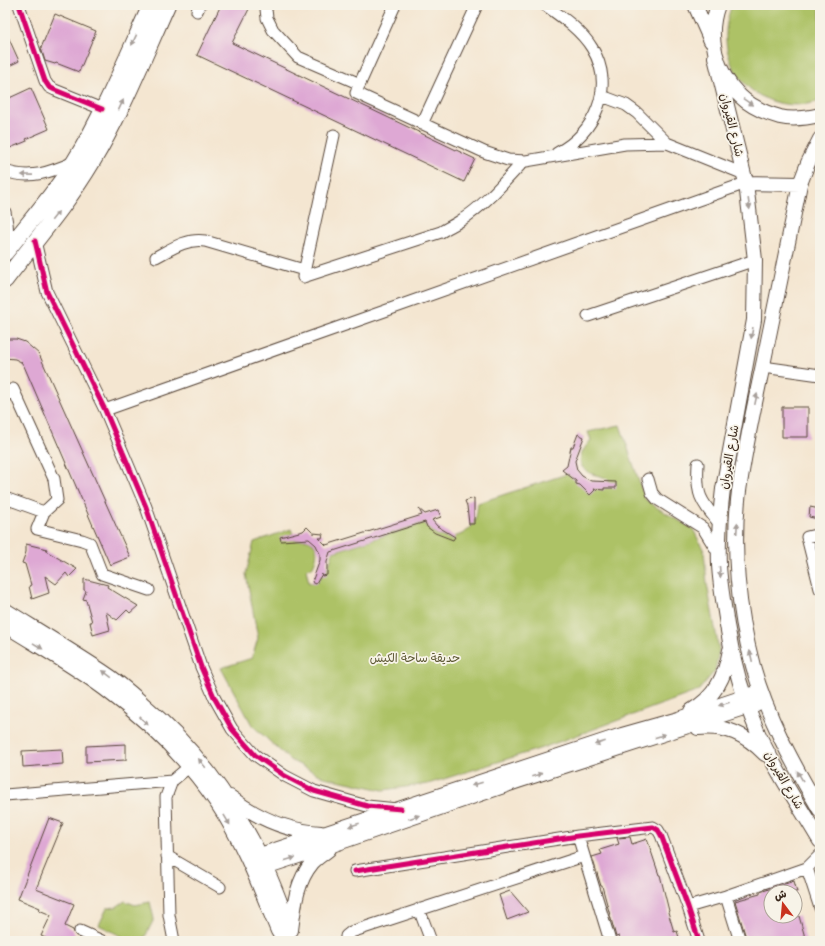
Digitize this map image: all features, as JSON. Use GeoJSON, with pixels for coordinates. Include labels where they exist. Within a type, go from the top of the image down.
{"type":"FeatureCollection","features":[{"type":"Feature","properties":{"kind":"highway"},"geometry":{"type":"LineString","coordinates":[[6,252],[75,162],[102,109],[151,5]]}},
{"type":"Feature","properties":{"kind":"highway"},"geometry":{"type":"LineString","coordinates":[[5,280],[74,191],[93,161],[110,128],[167,5]]}},
{"type":"Feature","properties":{"kind":"main road"},"geometry":{"type":"LineString","coordinates":[[695,5],[727,80],[740,96],[759,110],[782,117],[805,118],[820,115]]}},
{"type":"Feature","properties":{"kind":"main road"},"geometry":{"type":"LineString","coordinates":[[714,52],[712,31],[718,5]]}},
{"type":"Feature","properties":{"kind":"main road","name":"شارع القيروان"},"geometry":{"type":"LineString","coordinates":[[714,52],[745,178],[755,260],[754,320],[723,489],[719,554],[721,587],[730,644],[746,702],[772,761],[820,841]]}},
{"type":"Feature","properties":{"kind":"main road","name":"شارع القيروان"},"geometry":{"type":"LineString","coordinates":[[820,139],[808,163],[800,184],[747,442],[739,492],[737,536],[737,565],[740,594],[747,640],[753,666],[763,697],[788,755],[820,810]]}},
{"type":"Feature","properties":{"kind":"main road"},"geometry":{"type":"LineString","coordinates":[[745,178],[800,184]]}},
{"type":"Feature","properties":{"kind":"main road"},"geometry":{"type":"LineString","coordinates":[[5,610],[102,670],[132,693],[175,732],[192,751],[225,794],[257,863],[278,931],[289,937],[297,892],[303,877],[312,863],[332,839],[401,809],[622,735],[678,725],[725,729],[742,735],[756,744],[772,761]]}},
{"type":"Feature","properties":{"kind":"main road"},"geometry":{"type":"LineString","coordinates":[[5,625],[87,676],[140,717],[190,766],[257,863]]}},
{"type":"Feature","properties":{"kind":"main road"},"geometry":{"type":"LineString","coordinates":[[678,725],[711,696],[720,682],[727,666],[730,644]]}},
{"type":"Feature","properties":{"kind":"main road"},"geometry":{"type":"LineString","coordinates":[[257,863],[518,781],[763,697]]}},
{"type":"Feature","properties":{"kind":"main road"},"geometry":{"type":"LineString","coordinates":[[225,794],[240,805],[272,822],[294,830],[332,839]]}},
{"type":"Feature","properties":{"kind":"street"},"geometry":{"type":"LineString","coordinates":[[19,5],[45,81],[49,87],[102,109]]}},
{"type":"Feature","properties":{"kind":"street"},"geometry":{"type":"LineString","coordinates":[[268,5],[266,9],[267,18],[273,30],[298,56],[357,92],[484,152],[508,160],[524,161],[625,144],[667,143]]}},
{"type":"Feature","properties":{"kind":"street"},"geometry":{"type":"LineString","coordinates":[[357,92],[395,5]]}},
{"type":"Feature","properties":{"kind":"street"},"geometry":{"type":"LineString","coordinates":[[422,124],[477,5]]}},
{"type":"Feature","properties":{"kind":"street"},"geometry":{"type":"LineString","coordinates":[[545,5],[565,19],[585,38],[593,48],[603,77],[602,96],[598,110],[587,128],[568,148],[551,157]]}},
{"type":"Feature","properties":{"kind":"street"},"geometry":{"type":"LineString","coordinates":[[602,96],[626,105],[638,114],[667,143],[745,178]]}},
{"type":"Feature","properties":{"kind":"street"},"geometry":{"type":"LineString","coordinates":[[334,135],[303,277],[441,232],[460,222],[479,207],[524,161]]}},
{"type":"Feature","properties":{"kind":"street"},"geometry":{"type":"LineString","coordinates":[[5,171],[28,176],[42,174],[75,162]]}},
{"type":"Feature","properties":{"kind":"street"},"geometry":{"type":"LineString","coordinates":[[105,410],[745,178]]}},
{"type":"Feature","properties":{"kind":"street"},"geometry":{"type":"LineString","coordinates":[[5,212],[9,236],[6,252]]}},
{"type":"Feature","properties":{"kind":"street"},"geometry":{"type":"LineString","coordinates":[[156,257],[196,239],[205,240],[304,270]]}},
{"type":"Feature","properties":{"kind":"street"},"geometry":{"type":"LineString","coordinates":[[35,241],[47,292],[105,410],[146,507],[201,667],[215,699],[232,729],[255,755],[285,776],[314,790],[367,806],[401,809]]}},
{"type":"Feature","properties":{"kind":"street"},"geometry":{"type":"LineString","coordinates":[[588,316],[755,260]]}},
{"type":"Feature","properties":{"kind":"street"},"geometry":{"type":"LineString","coordinates":[[762,367],[820,374]]}},
{"type":"Feature","properties":{"kind":"street"},"geometry":{"type":"LineString","coordinates":[[5,396],[13,389],[54,479],[57,500],[44,512],[37,529],[90,543],[102,574],[149,590]]}},
{"type":"Feature","properties":{"kind":"street"},"geometry":{"type":"LineString","coordinates":[[698,464],[697,477],[700,496],[703,504],[720,524]]}},
{"type":"Feature","properties":{"kind":"street"},"geometry":{"type":"LineString","coordinates":[[648,480],[652,493],[657,499],[703,528],[719,554]]}},
{"type":"Feature","properties":{"kind":"street"},"geometry":{"type":"LineString","coordinates":[[5,498],[44,512]]}},
{"type":"Feature","properties":{"kind":"street"},"geometry":{"type":"LineString","coordinates":[[820,534],[808,537],[820,589]]}},
{"type":"Feature","properties":{"kind":"street"},"geometry":{"type":"LineString","coordinates":[[174,941],[169,915],[166,797],[172,781],[190,766]]}},
{"type":"Feature","properties":{"kind":"street"},"geometry":{"type":"LineString","coordinates":[[5,795],[172,781]]}},
{"type":"Feature","properties":{"kind":"street"},"geometry":{"type":"LineString","coordinates":[[355,872],[578,836],[654,827],[661,835],[699,941]]}},
{"type":"Feature","properties":{"kind":"street"},"geometry":{"type":"LineString","coordinates":[[578,836],[607,940]]}},
{"type":"Feature","properties":{"kind":"street"},"geometry":{"type":"LineString","coordinates":[[688,907],[726,896],[806,868],[820,855]]}},
{"type":"Feature","properties":{"kind":"street"},"geometry":{"type":"LineString","coordinates":[[167,856],[220,887]]}},
{"type":"Feature","properties":{"kind":"street"},"geometry":{"type":"LineString","coordinates":[[346,941],[346,936],[351,932],[584,856]]}},
{"type":"Feature","properties":{"kind":"street"},"geometry":{"type":"LineString","coordinates":[[806,868],[820,908]]}},
{"type":"Feature","properties":{"kind":"street"},"geometry":{"type":"LineString","coordinates":[[726,896],[740,941]]}},
{"type":"Feature","properties":{"kind":"street"},"geometry":{"type":"LineString","coordinates":[[419,909],[431,941]]}},
{"type":"Feature","properties":{"kind":"street"},"geometry":{"type":"LineString","coordinates":[[80,931],[102,941]]}},
{"type":"Feature","properties":{"kind":"green space"},"geometry":{"type":"Polygon","coordinates":[[[732,5],[820,5],[820,101],[797,105],[777,102],[759,95],[744,83],[733,67],[727,48],[726,27],[732,5]]]}},
{"type":"Feature","properties":{"kind":"green space","name":"حديقة ساحة الكيش"},"geometry":{"type":"Polygon","coordinates":[[[620,425],[645,499],[693,529],[704,551],[707,584],[719,650],[715,671],[698,691],[542,748],[428,784],[383,790],[324,777],[290,760],[252,725],[221,668],[252,658],[258,638],[246,574],[254,542],[291,529],[295,540],[308,540],[312,542],[315,545],[317,552],[316,557],[312,568],[306,569],[309,583],[314,583],[321,577],[326,569],[333,552],[424,523],[435,534],[442,537],[452,537],[462,534],[470,528],[474,522],[478,503],[570,473],[581,483],[608,484],[609,480],[590,473],[583,468],[580,460],[585,448],[591,440],[588,432],[620,425]]]}},
{"type":"Feature","properties":{"kind":"green space"},"geometry":{"type":"Polygon","coordinates":[[[125,901],[135,905],[150,902],[154,919],[143,941],[131,941],[99,925],[107,908],[116,907],[125,901]]]}},
{"type":"Feature","properties":{"kind":"building"},"geometry":{"type":"Polygon","coordinates":[[[221,5],[251,5],[232,43],[475,159],[464,182],[197,55],[221,5]]]}},
{"type":"Feature","properties":{"kind":"building"},"geometry":{"type":"Polygon","coordinates":[[[55,14],[96,31],[79,72],[56,63],[45,61],[41,48],[55,14]]]}},
{"type":"Feature","properties":{"kind":"building"},"geometry":{"type":"Polygon","coordinates":[[[5,30],[19,61],[5,68],[5,30]]]}},
{"type":"Feature","properties":{"kind":"building"},"geometry":{"type":"Polygon","coordinates":[[[31,88],[49,129],[10,148],[5,138],[5,100],[31,88]]]}},
{"type":"Feature","properties":{"kind":"building"},"geometry":{"type":"Polygon","coordinates":[[[5,339],[16,339],[25,342],[39,354],[130,557],[110,565],[24,366],[21,362],[15,359],[5,358],[5,339]]]}},
{"type":"Feature","properties":{"kind":"building"},"geometry":{"type":"Polygon","coordinates":[[[782,407],[808,407],[808,437],[782,437],[782,407]]]}},
{"type":"Feature","properties":{"kind":"building"},"geometry":{"type":"Polygon","coordinates":[[[578,434],[584,437],[575,461],[577,470],[582,476],[591,481],[616,482],[616,488],[604,488],[604,490],[594,489],[595,490],[590,495],[562,470],[567,466],[571,447],[573,447],[578,434]]]}},
{"type":"Feature","properties":{"kind":"building"},"geometry":{"type":"Polygon","coordinates":[[[474,498],[474,524],[469,524],[465,501],[474,498]]]}},
{"type":"Feature","properties":{"kind":"building"},"geometry":{"type":"Polygon","coordinates":[[[810,507],[820,509],[818,519],[809,517],[810,507]]]}},
{"type":"Feature","properties":{"kind":"building"},"geometry":{"type":"Polygon","coordinates":[[[419,509],[425,514],[438,510],[441,517],[432,520],[437,526],[455,537],[453,540],[435,533],[427,527],[425,522],[330,552],[327,562],[327,575],[322,576],[322,574],[316,584],[312,582],[320,560],[320,554],[316,545],[309,539],[281,541],[280,537],[303,531],[307,527],[313,533],[323,534],[322,538],[319,538],[326,545],[422,515],[419,509]]]}},
{"type":"Feature","properties":{"kind":"building"},"geometry":{"type":"Polygon","coordinates":[[[26,544],[47,549],[46,551],[77,569],[69,577],[66,573],[56,584],[45,576],[49,593],[32,599],[29,586],[31,585],[25,564],[22,563],[26,552],[26,544]]]}},
{"type":"Feature","properties":{"kind":"building"},"geometry":{"type":"Polygon","coordinates":[[[84,579],[108,585],[107,587],[138,606],[130,613],[127,610],[117,620],[106,612],[110,630],[93,635],[90,622],[92,622],[86,600],[83,599],[86,591],[84,590],[84,579]]]}},
{"type":"Feature","properties":{"kind":"building"},"geometry":{"type":"Polygon","coordinates":[[[126,744],[126,760],[86,762],[86,746],[126,744]]]}},
{"type":"Feature","properties":{"kind":"building"},"geometry":{"type":"Polygon","coordinates":[[[62,749],[63,764],[23,767],[22,751],[62,749]]]}},
{"type":"Feature","properties":{"kind":"building"},"geometry":{"type":"Polygon","coordinates":[[[49,818],[63,823],[36,889],[74,904],[65,926],[73,930],[75,935],[85,941],[52,941],[41,936],[51,915],[39,910],[40,908],[18,899],[49,818]]]}},
{"type":"Feature","properties":{"kind":"building"},"geometry":{"type":"Polygon","coordinates":[[[630,837],[632,844],[647,839],[660,875],[674,932],[677,931],[680,941],[620,941],[619,936],[616,937],[602,886],[592,857],[602,854],[600,850],[619,844],[617,838],[630,837]]]}},
{"type":"Feature","properties":{"kind":"building"},"geometry":{"type":"Polygon","coordinates":[[[794,881],[795,884],[785,884],[794,881]]]}},
{"type":"Feature","properties":{"kind":"building"},"geometry":{"type":"Polygon","coordinates":[[[510,891],[528,912],[507,920],[499,895],[510,891]]]}},
{"type":"Feature","properties":{"kind":"building"},"geometry":{"type":"Polygon","coordinates":[[[763,891],[763,924],[801,924],[806,941],[747,941],[735,901],[760,894],[760,892],[763,891]]]}},
{"type":"Feature","properties":{"kind":"cycle path"},"geometry":{"type":"LineString","coordinates":[[19,5],[45,81],[49,87],[102,109]]}},
{"type":"Feature","properties":{"kind":"cycle path"},"geometry":{"type":"LineString","coordinates":[[35,241],[47,292],[105,410],[146,507],[201,667],[215,699],[232,729],[255,755],[285,776],[314,791],[367,806],[401,809]]}},
{"type":"Feature","properties":{"kind":"cycle path"},"geometry":{"type":"LineString","coordinates":[[355,871],[578,836],[653,827],[658,830],[661,835],[699,941]]}}]}
